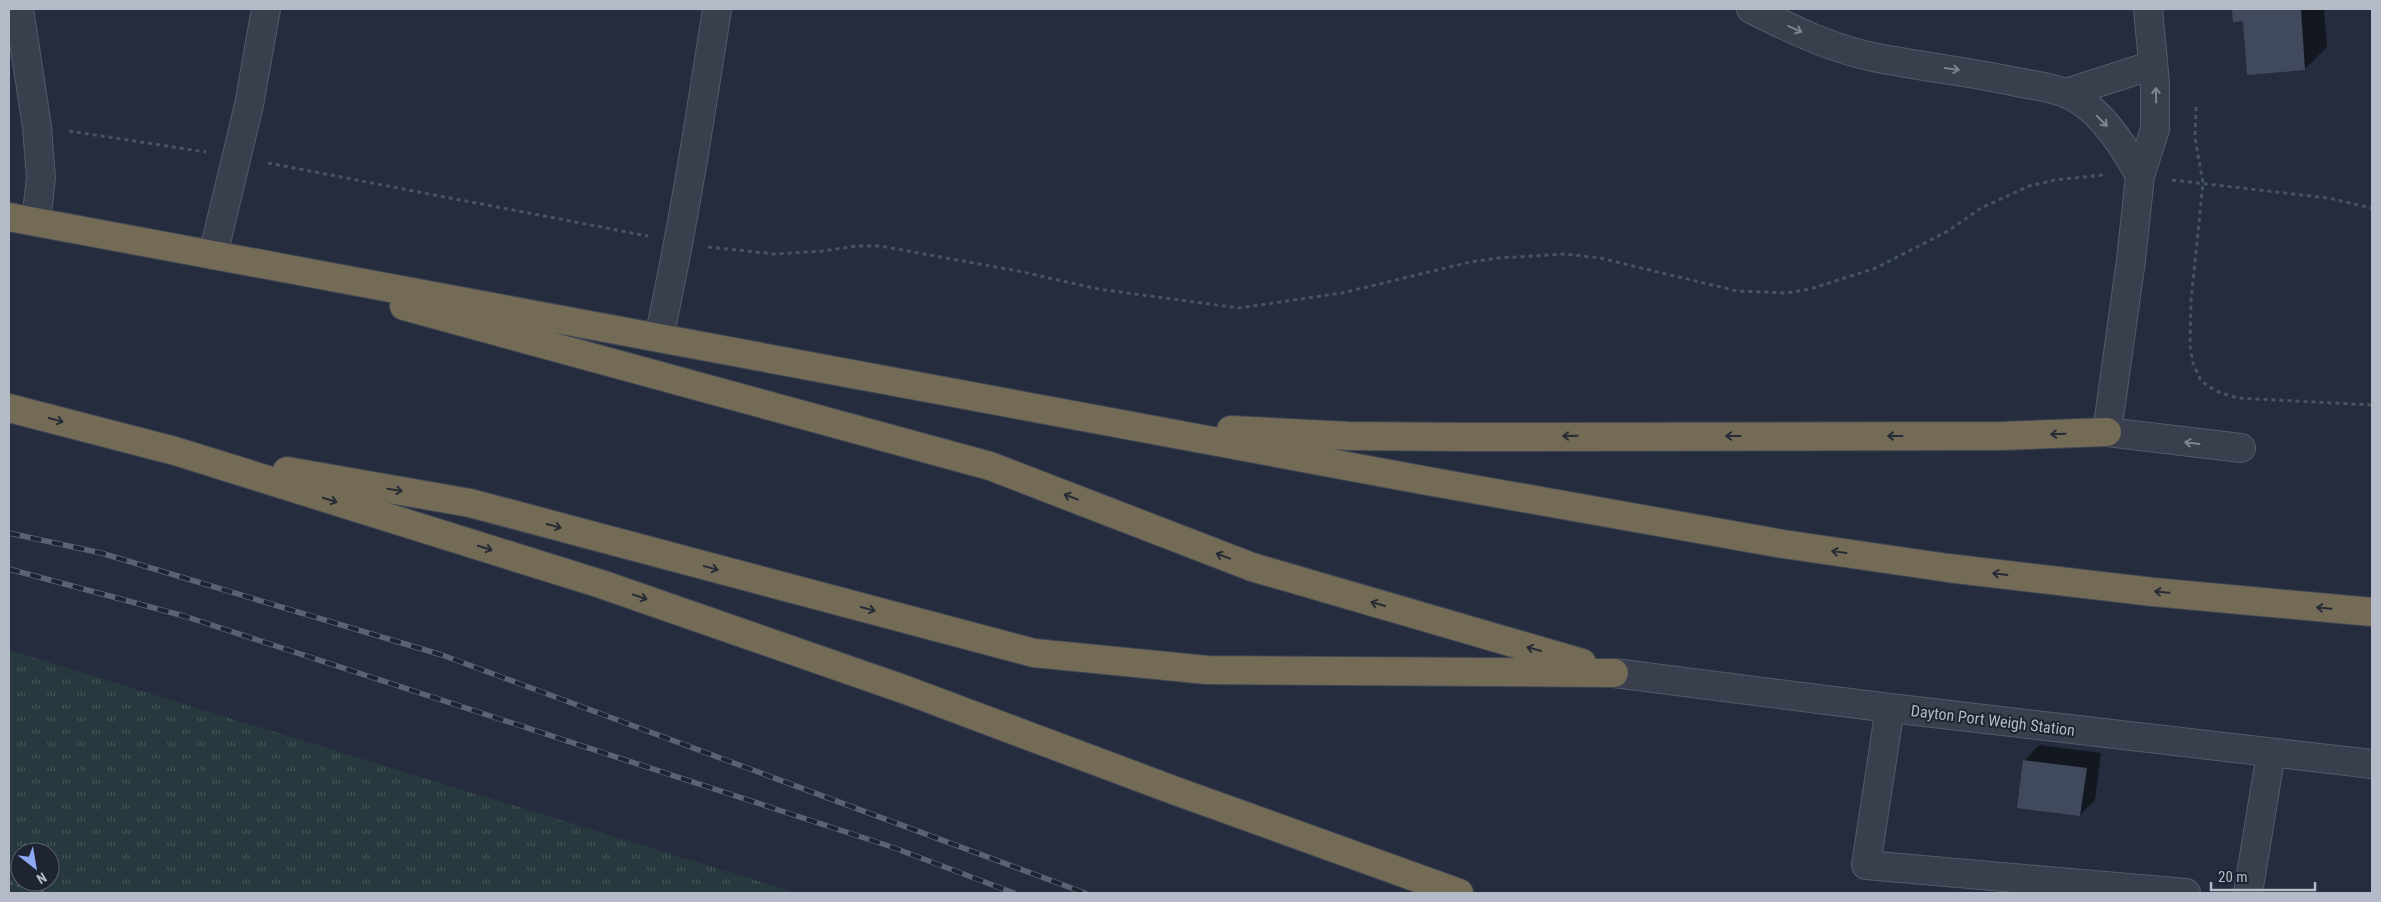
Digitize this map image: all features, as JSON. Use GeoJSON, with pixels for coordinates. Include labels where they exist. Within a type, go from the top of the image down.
{"type":"FeatureCollection","features":[{"type":"Feature","properties":{"kind":"highway"},"geometry":{"type":"LineString","coordinates":[[9,217],[1479,491],[1783,544],[1948,568],[2153,592],[2372,612]]}},
{"type":"Feature","properties":{"kind":"highway"},"geometry":{"type":"LineString","coordinates":[[213,254],[990,466],[1252,567],[1614,673]]}},
{"type":"Feature","properties":{"kind":"highway"},"geometry":{"type":"LineString","coordinates":[[9,408],[175,451],[601,584],[906,690],[1173,790],[1459,893]]}},
{"type":"Feature","properties":{"kind":"highway"},"geometry":{"type":"LineString","coordinates":[[1124,424],[1348,436],[1466,438],[2001,436],[2107,432]]}},
{"type":"Feature","properties":{"kind":"highway"},"geometry":{"type":"LineString","coordinates":[[175,451],[470,503],[1034,653],[1206,670],[1614,673]]}},
{"type":"Feature","properties":{"kind":"lane"},"geometry":{"type":"LineString","coordinates":[[19,9],[37,127],[41,178],[36,221]]}},
{"type":"Feature","properties":{"kind":"lane"},"geometry":{"type":"LineString","coordinates":[[213,254],[237,158],[266,9]]}},
{"type":"Feature","properties":{"kind":"lane"},"geometry":{"type":"LineString","coordinates":[[659,337],[680,242],[716,9]]}},
{"type":"Feature","properties":{"kind":"lane"},"geometry":{"type":"LineString","coordinates":[[1751,9],[1819,40],[1877,58],[1965,71],[2066,93],[2088,108],[2106,125],[2125,148],[2140,176]]}},
{"type":"Feature","properties":{"kind":"lane"},"geometry":{"type":"LineString","coordinates":[[2148,9],[2154,65],[2155,129],[2140,176],[2131,260],[2107,432],[2241,448]]}},
{"type":"Feature","properties":{"kind":"lane"},"geometry":{"type":"LineString","coordinates":[[2066,93],[2154,65]]}},
{"type":"Feature","properties":{"kind":"lane","name":"Dayton Port Weigh Station"},"geometry":{"type":"LineString","coordinates":[[1614,673],[1890,708],[2372,764]]}},
{"type":"Feature","properties":{"kind":"lane"},"geometry":{"type":"LineString","coordinates":[[1890,708],[1866,865],[2186,893]]}},
{"type":"Feature","properties":{"kind":"lane"},"geometry":{"type":"LineString","coordinates":[[2248,893],[2271,753]]}},
{"type":"Feature","properties":{"kind":"path"},"geometry":{"type":"LineString","coordinates":[[2196,107],[2194,138],[2203,183],[2192,301],[2190,346],[2193,363],[2201,380],[2216,391],[2237,398],[2372,405]]}},
{"type":"Feature","properties":{"kind":"path"},"geometry":{"type":"LineString","coordinates":[[37,127],[237,158],[442,195],[727,251],[775,254],[822,251],[857,246],[880,246],[1018,271],[1098,288],[1239,308],[1342,293],[1470,262],[1555,255],[1600,258],[1738,291],[1787,293],[1810,289],[1876,268],[1948,231],[1981,208],[2029,186],[2055,180],[2108,175]]}},
{"type":"Feature","properties":{"kind":"path"},"geometry":{"type":"LineString","coordinates":[[2168,180],[2328,198],[2372,208]]}},
{"type":"Feature","properties":{"kind":"path"},"geometry":{"type":"LineString","coordinates":[[9,883],[49,893]]}},
{"type":"Feature","properties":{"kind":"green space"},"geometry":{"type":"Polygon","coordinates":[[[9,650],[781,888],[793,893],[9,893],[9,650]]]}},
{"type":"Feature","properties":{"kind":"building"},"geometry":{"type":"Polygon","coordinates":[[[2232,9],[2301,9],[2305,70],[2247,75],[2243,21],[2233,22],[2232,9]]]}},
{"type":"Feature","properties":{"kind":"building"},"geometry":{"type":"Polygon","coordinates":[[[2023,760],[2087,768],[2080,816],[2017,808],[2023,760]]]}},
{"type":"Feature","properties":{"kind":"railway"},"geometry":{"type":"LineString","coordinates":[[9,533],[101,553],[442,655],[1085,893]]}},
{"type":"Feature","properties":{"kind":"railway"},"geometry":{"type":"LineString","coordinates":[[9,569],[184,616],[889,846],[1014,893]]}}]}
